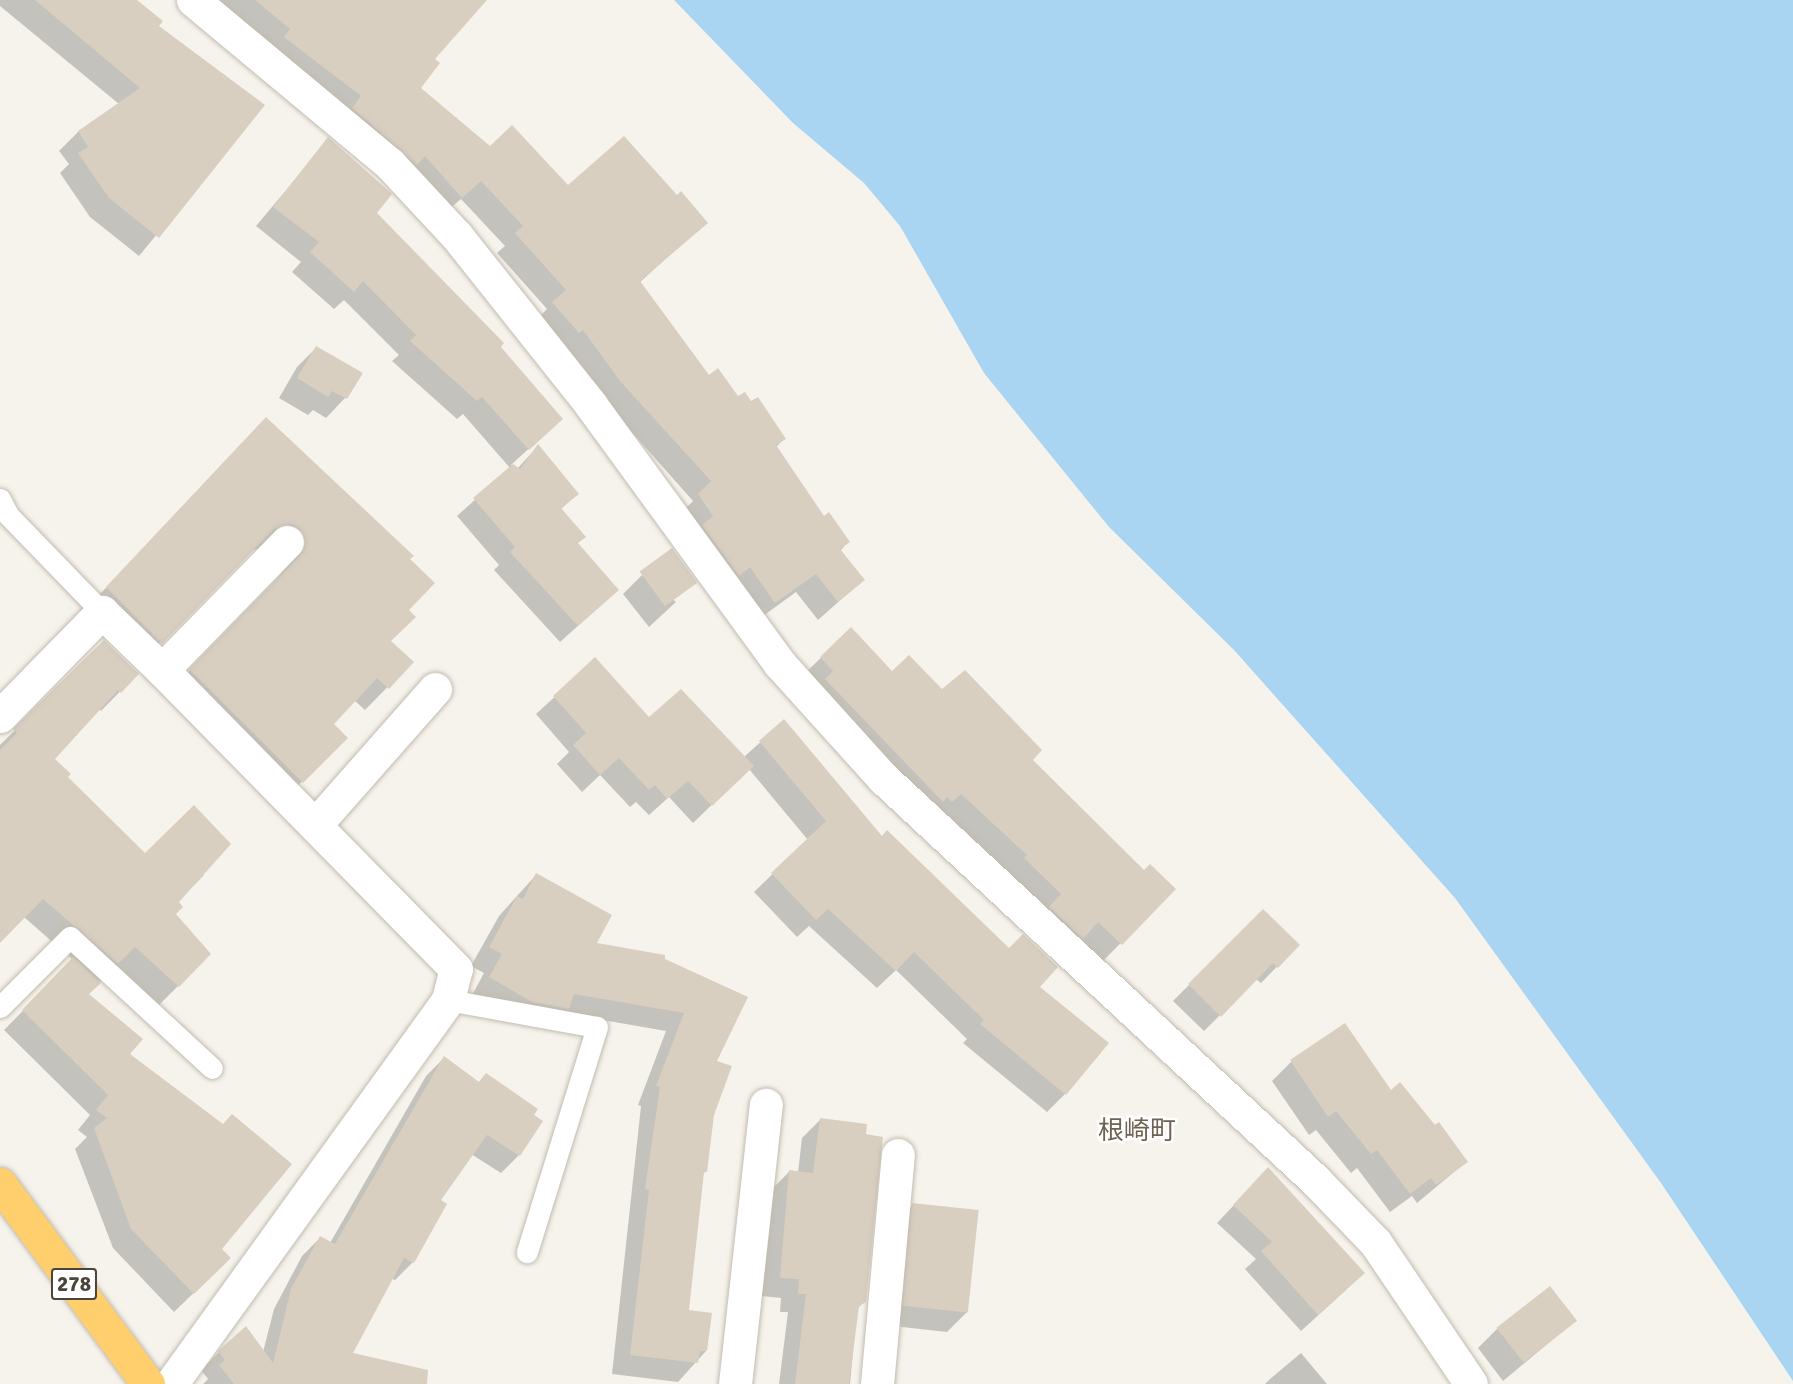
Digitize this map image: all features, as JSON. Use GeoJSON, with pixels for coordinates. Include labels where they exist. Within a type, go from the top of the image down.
{"type":"FeatureCollection","features":[{"type":"Feature","properties":{"kind":"highway","name":"278"},"geometry":{"type":"LineString","coordinates":[[0,1184],[148,1384]]}},
{"type":"Feature","properties":{"kind":"street"},"geometry":{"type":"LineString","coordinates":[[193,0],[397,172],[456,235],[591,405],[780,663],[883,778],[1324,1189],[1375,1242],[1471,1384]]}},
{"type":"Feature","properties":{"kind":"street"},"geometry":{"type":"LineString","coordinates":[[162,670],[287,542]]}},
{"type":"Feature","properties":{"kind":"street"},"geometry":{"type":"LineString","coordinates":[[0,716],[102,612],[316,824],[456,969],[448,1000],[171,1384]]}},
{"type":"Feature","properties":{"kind":"street"},"geometry":{"type":"LineString","coordinates":[[316,824],[435,689]]}},
{"type":"Feature","properties":{"kind":"street"},"geometry":{"type":"LineString","coordinates":[[735,1384],[766,1105]]}},
{"type":"Feature","properties":{"kind":"street"},"geometry":{"type":"LineString","coordinates":[[877,1384],[898,1155]]}},
{"type":"Feature","properties":{"kind":"lane"},"geometry":{"type":"LineString","coordinates":[[0,499],[9,515],[102,612]]}},
{"type":"Feature","properties":{"kind":"lane"},"geometry":{"type":"LineString","coordinates":[[0,1007],[70,938],[212,1068]]}},
{"type":"Feature","properties":{"kind":"lane"},"geometry":{"type":"LineString","coordinates":[[448,1000],[597,1027],[527,1252]]}},
{"type":"Feature","properties":{"kind":"water"},"geometry":{"type":"Polygon","coordinates":[[[674,0],[1793,0],[1793,1381],[1661,1183],[1455,898],[1234,650],[1109,527],[984,373],[900,226],[864,183],[793,123],[674,0]]]}},
{"type":"Feature","properties":{"kind":"building"},"geometry":{"type":"Polygon","coordinates":[[[35,0],[137,0],[163,21],[159,26],[265,105],[159,238],[109,198],[78,153],[88,147],[78,131],[140,88],[35,0]]]}},
{"type":"Feature","properties":{"kind":"building"},"geometry":{"type":"Polygon","coordinates":[[[255,0],[487,0],[435,59],[440,63],[421,88],[490,146],[512,125],[568,185],[624,136],[677,195],[681,191],[708,223],[640,281],[709,375],[718,368],[738,396],[745,392],[751,401],[758,397],[786,439],[776,445],[824,516],[829,512],[850,542],[840,549],[865,580],[838,602],[816,574],[775,603],[750,567],[739,576],[702,525],[713,516],[698,494],[711,481],[620,381],[583,330],[579,333],[552,302],[566,290],[515,233],[523,226],[481,181],[462,198],[425,156],[417,165],[352,108],[361,96],[284,37],[290,29],[255,0]]]}},
{"type":"Feature","properties":{"kind":"building"},"geometry":{"type":"Polygon","coordinates":[[[328,137],[392,194],[377,213],[504,343],[501,347],[563,419],[529,450],[482,397],[477,401],[410,341],[416,335],[363,281],[354,292],[310,252],[319,242],[273,207],[328,137]]]}},
{"type":"Feature","properties":{"kind":"building"},"geometry":{"type":"Polygon","coordinates":[[[316,346],[363,373],[347,399],[332,391],[328,397],[297,378],[316,346]]]}},
{"type":"Feature","properties":{"kind":"building"},"geometry":{"type":"Polygon","coordinates":[[[266,417],[414,556],[410,559],[435,583],[409,610],[416,617],[391,641],[414,662],[389,689],[377,678],[334,724],[348,738],[303,783],[189,669],[300,555],[305,546],[300,529],[291,524],[274,529],[162,644],[106,587],[266,417]]]}},
{"type":"Feature","properties":{"kind":"building"},"geometry":{"type":"Polygon","coordinates":[[[538,444],[579,494],[561,508],[586,537],[578,543],[619,590],[578,626],[510,552],[515,547],[473,498],[513,464],[520,469],[538,444]]]}},
{"type":"Feature","properties":{"kind":"building"},"geometry":{"type":"Polygon","coordinates":[[[672,548],[697,583],[665,606],[640,572],[672,548]]]}},
{"type":"Feature","properties":{"kind":"building"},"geometry":{"type":"Polygon","coordinates":[[[851,627],[892,671],[909,655],[942,689],[965,670],[1042,750],[1033,760],[1144,870],[1150,864],[1176,889],[1122,945],[1098,922],[1083,939],[1049,907],[1061,894],[1024,858],[1027,855],[961,794],[952,802],[947,797],[943,802],[825,679],[833,671],[820,657],[851,627]]]}},
{"type":"Feature","properties":{"kind":"building"},"geometry":{"type":"Polygon","coordinates":[[[104,640],[139,674],[121,693],[118,690],[55,759],[71,774],[68,777],[145,853],[194,805],[231,844],[179,902],[183,907],[176,914],[211,954],[179,987],[135,947],[118,964],[43,899],[0,943],[0,750],[17,733],[13,729],[104,640]]]}},
{"type":"Feature","properties":{"kind":"building"},"geometry":{"type":"Polygon","coordinates":[[[595,657],[649,717],[681,689],[754,766],[712,806],[688,781],[667,799],[655,785],[649,790],[619,758],[600,775],[573,745],[586,733],[553,696],[595,657]]]}},
{"type":"Feature","properties":{"kind":"building"},"geometry":{"type":"Polygon","coordinates":[[[784,719],[882,836],[887,830],[1009,948],[1023,934],[1058,967],[1040,987],[1109,1043],[1066,1095],[980,1024],[984,1020],[914,952],[896,971],[828,909],[816,920],[771,873],[826,821],[759,741],[784,719]]]}},
{"type":"Feature","properties":{"kind":"building"},"geometry":{"type":"Polygon","coordinates":[[[536,873],[612,915],[597,943],[665,955],[665,959],[748,997],[717,1061],[732,1066],[714,1115],[707,1172],[704,1172],[689,1310],[712,1313],[707,1351],[700,1351],[698,1363],[630,1355],[649,1190],[645,1189],[660,1087],[656,1086],[684,1013],[574,994],[569,1009],[532,1002],[489,977],[502,954],[489,947],[517,896],[523,899],[536,873]]]}},
{"type":"Feature","properties":{"kind":"building"},"geometry":{"type":"Polygon","coordinates":[[[1263,909],[1300,945],[1278,968],[1273,963],[1221,1017],[1188,984],[1263,909]]]}},
{"type":"Feature","properties":{"kind":"building"},"geometry":{"type":"Polygon","coordinates":[[[73,957],[101,983],[89,994],[143,1039],[130,1054],[223,1124],[232,1114],[292,1164],[222,1249],[231,1258],[194,1294],[131,1229],[94,1128],[107,1118],[96,1110],[108,1095],[22,1010],[73,957]]]}},
{"type":"Feature","properties":{"kind":"building"},"geometry":{"type":"Polygon","coordinates":[[[1345,1023],[1391,1090],[1400,1082],[1435,1125],[1439,1122],[1468,1162],[1436,1185],[1431,1178],[1410,1194],[1377,1150],[1371,1154],[1336,1111],[1328,1117],[1290,1060],[1345,1023]]]}},
{"type":"Feature","properties":{"kind":"building"},"geometry":{"type":"Polygon","coordinates":[[[444,1056],[479,1082],[486,1073],[538,1109],[534,1115],[543,1121],[520,1156],[487,1135],[441,1200],[447,1204],[414,1263],[404,1258],[353,1353],[428,1370],[427,1384],[234,1384],[219,1365],[225,1360],[218,1351],[246,1326],[273,1363],[291,1289],[320,1236],[335,1244],[444,1056]]]}},
{"type":"Feature","properties":{"kind":"building"},"geometry":{"type":"Polygon","coordinates":[[[820,1118],[867,1124],[866,1134],[883,1137],[866,1302],[859,1306],[849,1384],[795,1384],[806,1294],[798,1294],[799,1279],[780,1278],[789,1170],[813,1173],[820,1118]]]}},
{"type":"Feature","properties":{"kind":"building"},"geometry":{"type":"Polygon","coordinates":[[[1268,1167],[1365,1273],[1318,1315],[1261,1251],[1272,1242],[1233,1205],[1268,1167]]]}},
{"type":"Feature","properties":{"kind":"building"},"geometry":{"type":"Polygon","coordinates":[[[912,1203],[979,1210],[968,1312],[901,1305],[912,1203]]]}},
{"type":"Feature","properties":{"kind":"building"},"geometry":{"type":"Polygon","coordinates":[[[1550,1286],[1577,1321],[1524,1363],[1496,1328],[1550,1286]]]}},
{"type":"Feature","properties":{"kind":"district","name":"根崎町"},"geometry":{"type":"Point","coordinates":[1137,1132]}}]}
